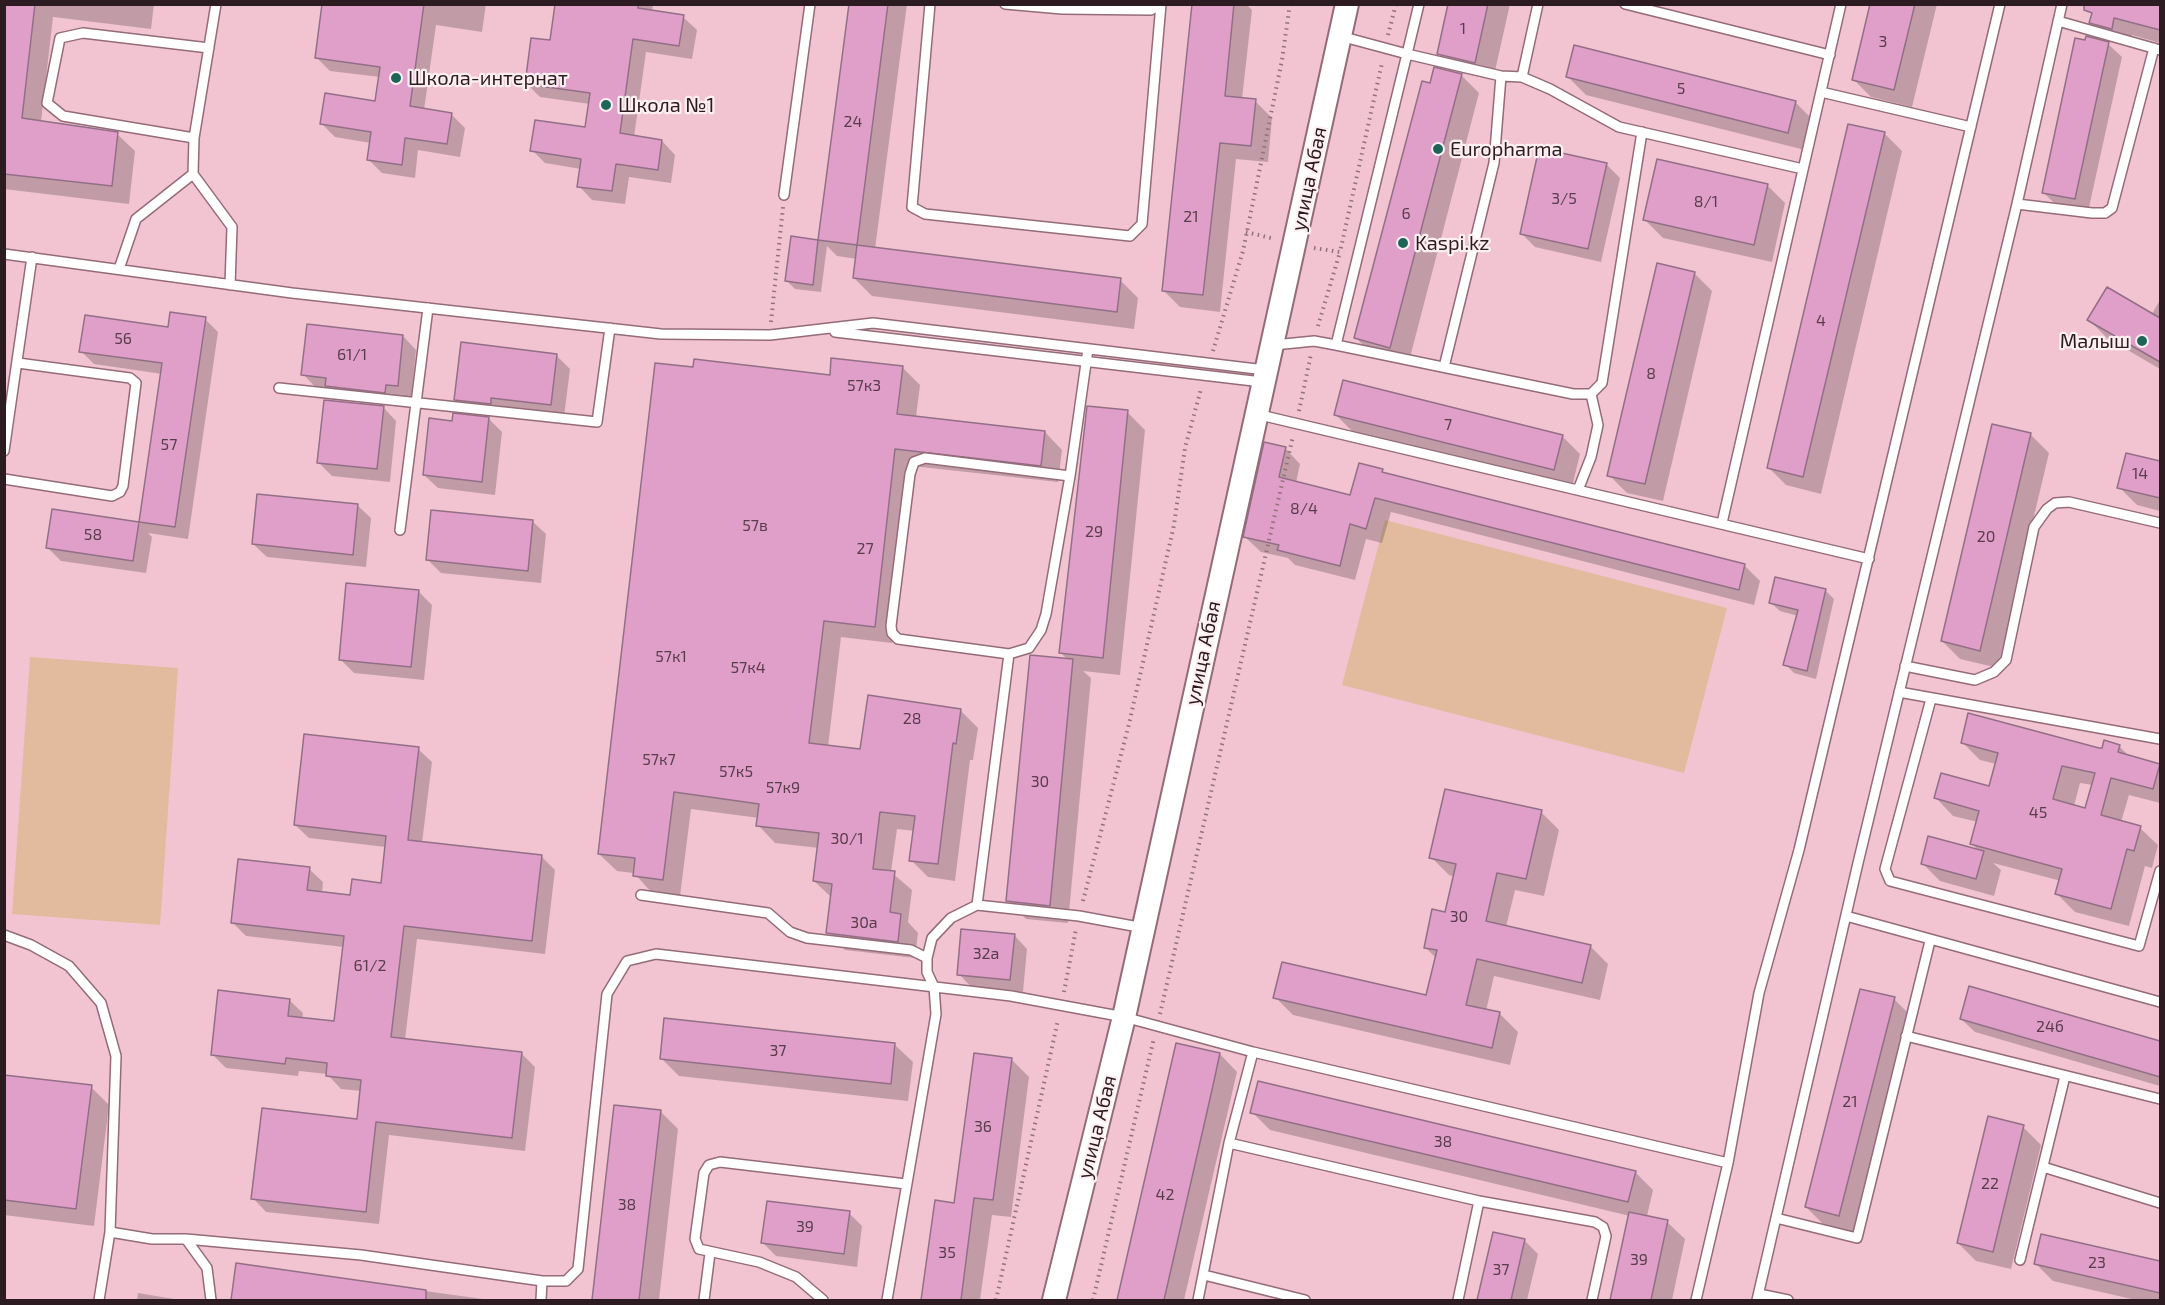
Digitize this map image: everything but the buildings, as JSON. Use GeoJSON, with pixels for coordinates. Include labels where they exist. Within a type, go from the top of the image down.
{"type":"FeatureCollection","features":[{"type":"Feature","properties":{"kind":"street","name":"улица Абая"},"geometry":{"type":"LineString","coordinates":[[1054,1300],[1124,1017],[1347,4]]}},
{"type":"Feature","properties":{"kind":"lane"},"geometry":{"type":"LineString","coordinates":[[216,4],[194,138],[193,174],[232,227],[230,285]]}},
{"type":"Feature","properties":{"kind":"lane"},"geometry":{"type":"LineString","coordinates":[[784,195],[810,4]]}},
{"type":"Feature","properties":{"kind":"lane"},"geometry":{"type":"LineString","coordinates":[[930,4],[912,207],[925,214],[1130,236],[1142,224],[1160,4]]}},
{"type":"Feature","properties":{"kind":"lane"},"geometry":{"type":"LineString","coordinates":[[1005,4],[1151,10],[1160,4]]}},
{"type":"Feature","properties":{"kind":"lane"},"geometry":{"type":"LineString","coordinates":[[1336,345],[1419,4]]}},
{"type":"Feature","properties":{"kind":"lane"},"geometry":{"type":"LineString","coordinates":[[1522,77],[1538,4]]}},
{"type":"Feature","properties":{"kind":"lane"},"geometry":{"type":"LineString","coordinates":[[1625,4],[1830,55]]}},
{"type":"Feature","properties":{"kind":"lane"},"geometry":{"type":"LineString","coordinates":[[1722,524],[1841,4]]}},
{"type":"Feature","properties":{"kind":"lane"},"geometry":{"type":"LineString","coordinates":[[1696,1300],[1728,1163],[1759,993],[1799,850],[2000,4]]}},
{"type":"Feature","properties":{"kind":"lane"},"geometry":{"type":"LineString","coordinates":[[1788,1300],[1758,1297],[1905,666],[2017,204],[2062,4]]}},
{"type":"Feature","properties":{"kind":"lane"},"geometry":{"type":"LineString","coordinates":[[2017,204],[2092,213],[2105,213],[2112,208],[2157,49],[2058,21]]}},
{"type":"Feature","properties":{"kind":"lane"},"geometry":{"type":"LineString","coordinates":[[194,138],[63,116],[48,103],[60,38],[83,33],[209,48]]}},
{"type":"Feature","properties":{"kind":"lane"},"geometry":{"type":"LineString","coordinates":[[1340,36],[1501,76],[1522,77],[1550,89],[1619,127],[1803,169]]}},
{"type":"Feature","properties":{"kind":"lane"},"geometry":{"type":"LineString","coordinates":[[1444,368],[1494,163],[1501,76]]}},
{"type":"Feature","properties":{"kind":"lane"},"geometry":{"type":"LineString","coordinates":[[1821,92],[1971,127]]}},
{"type":"Feature","properties":{"kind":"lane"},"geometry":{"type":"LineString","coordinates":[[1271,345],[1314,341],[1573,394],[1591,394],[1602,383],[1642,132]]}},
{"type":"Feature","properties":{"kind":"lane"},"geometry":{"type":"LineString","coordinates":[[118,269],[136,219],[193,174]]}},
{"type":"Feature","properties":{"kind":"lane"},"geometry":{"type":"LineString","coordinates":[[4,254],[230,285],[661,334],[770,335],[873,323],[1209,363],[1264,376]]}},
{"type":"Feature","properties":{"kind":"lane"},"geometry":{"type":"LineString","coordinates":[[4,451],[32,257]]}},
{"type":"Feature","properties":{"kind":"lane"},"geometry":{"type":"LineString","coordinates":[[400,530],[428,308]]}},
{"type":"Feature","properties":{"kind":"lane"},"geometry":{"type":"LineString","coordinates":[[279,388],[597,422],[610,328]]}},
{"type":"Feature","properties":{"kind":"lane"},"geometry":{"type":"LineString","coordinates":[[824,330],[1205,374],[1264,376]]}},
{"type":"Feature","properties":{"kind":"lane"},"geometry":{"type":"LineString","coordinates":[[1070,476],[925,458],[914,462],[904,521],[892,633],[898,639],[1009,654],[1029,648],[1041,630],[1070,476],[1088,349]]}},
{"type":"Feature","properties":{"kind":"lane"},"geometry":{"type":"LineString","coordinates":[[4,479],[112,496],[120,492],[123,486],[136,383],[130,378],[18,363]]}},
{"type":"Feature","properties":{"kind":"lane"},"geometry":{"type":"LineString","coordinates":[[1578,490],[1591,456],[1598,425],[1591,394]]}},
{"type":"Feature","properties":{"kind":"lane"},"geometry":{"type":"LineString","coordinates":[[1256,414],[1869,559]]}},
{"type":"Feature","properties":{"kind":"lane"},"geometry":{"type":"LineString","coordinates":[[1905,666],[1975,680],[1994,672],[2006,660],[2034,527],[2047,509],[2055,503],[2069,502],[2160,523]]}},
{"type":"Feature","properties":{"kind":"lane"},"geometry":{"type":"LineString","coordinates":[[977,905],[1009,654]]}},
{"type":"Feature","properties":{"kind":"lane"},"geometry":{"type":"LineString","coordinates":[[1899,692],[2160,739]]}},
{"type":"Feature","properties":{"kind":"lane"},"geometry":{"type":"LineString","coordinates":[[1931,699],[1885,868],[1890,880],[2139,946],[2160,871]]}},
{"type":"Feature","properties":{"kind":"lane"},"geometry":{"type":"LineString","coordinates":[[641,895],[768,913],[790,932],[807,938],[911,950],[927,958]]}},
{"type":"Feature","properties":{"kind":"lane"},"geometry":{"type":"LineString","coordinates":[[887,1300],[936,1014],[934,987],[927,972],[927,958],[932,938],[951,918],[977,905],[1079,916],[1144,928]]}},
{"type":"Feature","properties":{"kind":"lane"},"geometry":{"type":"LineString","coordinates":[[1846,916],[1930,941],[2160,1002]]}},
{"type":"Feature","properties":{"kind":"lane"},"geometry":{"type":"LineString","coordinates":[[4,935],[31,945],[69,966],[101,1003],[116,1056],[110,1232],[99,1300]]}},
{"type":"Feature","properties":{"kind":"lane"},"geometry":{"type":"LineString","coordinates":[[1776,1218],[1857,1238],[1930,941]]}},
{"type":"Feature","properties":{"kind":"lane"},"geometry":{"type":"LineString","coordinates":[[110,1232],[152,1239],[186,1239],[361,1255],[542,1281],[566,1281],[574,1276],[578,1269],[607,994],[627,961],[656,954],[934,987],[1124,1017],[1253,1052],[1728,1163]]}},
{"type":"Feature","properties":{"kind":"lane"},"geometry":{"type":"LineString","coordinates":[[1906,1036],[2160,1100]]}},
{"type":"Feature","properties":{"kind":"lane"},"geometry":{"type":"LineString","coordinates":[[1198,1300],[1229,1143],[1253,1052]]}},
{"type":"Feature","properties":{"kind":"lane"},"geometry":{"type":"LineString","coordinates":[[2020,1260],[2065,1076]]}},
{"type":"Feature","properties":{"kind":"lane"},"geometry":{"type":"LineString","coordinates":[[1229,1143],[1479,1201],[1595,1222],[1603,1227],[1606,1236],[1592,1300]]}},
{"type":"Feature","properties":{"kind":"lane"},"geometry":{"type":"LineString","coordinates":[[823,1300],[814,1296],[796,1277],[759,1262],[699,1249],[696,1239],[704,1173],[709,1165],[720,1162],[906,1184]]}},
{"type":"Feature","properties":{"kind":"lane"},"geometry":{"type":"LineString","coordinates":[[2043,1167],[2160,1203]]}},
{"type":"Feature","properties":{"kind":"lane"},"geometry":{"type":"LineString","coordinates":[[1458,1300],[1479,1201]]}},
{"type":"Feature","properties":{"kind":"lane"},"geometry":{"type":"LineString","coordinates":[[186,1239],[207,1268],[211,1300]]}},
{"type":"Feature","properties":{"kind":"lane"},"geometry":{"type":"LineString","coordinates":[[704,1300],[710,1253]]}},
{"type":"Feature","properties":{"kind":"lane"},"geometry":{"type":"LineString","coordinates":[[1204,1275],[1305,1300]]}},
{"type":"Feature","properties":{"kind":"lane"},"geometry":{"type":"LineString","coordinates":[[541,1300],[542,1281]]}},
{"type":"Feature","properties":{"kind":"path"},"geometry":{"type":"LineString","coordinates":[[1209,363],[1246,232],[1290,4]]}},
{"type":"Feature","properties":{"kind":"path"},"geometry":{"type":"LineString","coordinates":[[1093,1300],[1314,341],[1340,252],[1396,4]]}},
{"type":"Feature","properties":{"kind":"path"},"geometry":{"type":"LineString","coordinates":[[770,335],[784,195]]}},
{"type":"Feature","properties":{"kind":"path"},"geometry":{"type":"LineString","coordinates":[[1246,232],[1340,252]]}},
{"type":"Feature","properties":{"kind":"path"},"geometry":{"type":"LineString","coordinates":[[996,1300],[1062,1006],[1079,916],[1129,724],[1174,525],[1185,448],[1205,374]]}},
{"type":"Feature","properties":{"kind":"shaded area"},"geometry":{"type":"Polygon","coordinates":[[[1385,520],[1727,608],[1684,773],[1342,685],[1385,520]]]}},
{"type":"Feature","properties":{"kind":"shaded area"},"geometry":{"type":"Polygon","coordinates":[[[30,657],[178,668],[160,925],[12,914],[30,657]]]}},
{"type":"Feature","properties":{"kind":"place","name":"Школа-интернат"},"geometry":{"type":"Point","coordinates":[396,78]}},
{"type":"Feature","properties":{"kind":"place","name":"Школа №1"},"geometry":{"type":"Point","coordinates":[606,105]}},
{"type":"Feature","properties":{"kind":"place","name":"Europharma"},"geometry":{"type":"Point","coordinates":[1438,149]}},
{"type":"Feature","properties":{"kind":"place","name":"Kaspi.kz"},"geometry":{"type":"Point","coordinates":[1403,243]}},
{"type":"Feature","properties":{"kind":"place","name":"Малыш"},"geometry":{"type":"Point","coordinates":[2142,341]}}]}
